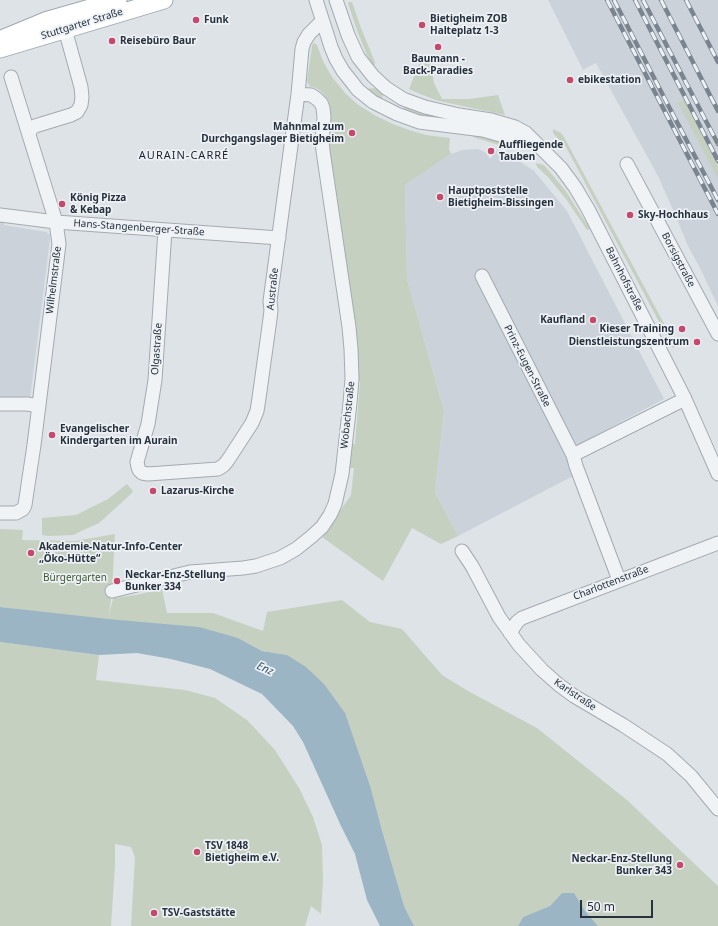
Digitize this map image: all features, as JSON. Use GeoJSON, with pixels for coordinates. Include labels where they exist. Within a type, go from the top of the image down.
{"type":"FeatureCollection","features":[{"type":"Feature","properties":{"kind":"main road","name":"Stuttgarter Straße"},"geometry":{"type":"LineString","coordinates":[[0,49],[118,0]]}},
{"type":"Feature","properties":{"kind":"main road","name":"Stuttgarter Straße"},"geometry":{"type":"LineString","coordinates":[[0,39],[32,26],[63,23],[164,0]]}},
{"type":"Feature","properties":{"kind":"street"},"geometry":{"type":"LineString","coordinates":[[316,0],[336,59],[343,71],[358,90],[373,102],[397,114],[419,122],[483,130],[511,138],[540,140]]}},
{"type":"Feature","properties":{"kind":"street"},"geometry":{"type":"LineString","coordinates":[[336,0],[348,35],[358,57],[372,76],[390,91],[403,99],[437,110],[509,125],[540,140]]}},
{"type":"Feature","properties":{"kind":"street","name":"Austraße"},"geometry":{"type":"LineString","coordinates":[[138,467],[142,473],[148,474],[218,469],[228,460],[252,423],[257,411],[270,314],[270,301],[298,94],[302,49],[309,34],[322,21]]}},
{"type":"Feature","properties":{"kind":"street"},"geometry":{"type":"LineString","coordinates":[[29,134],[31,129],[35,126],[77,112],[81,105],[81,87],[63,23]]}},
{"type":"Feature","properties":{"kind":"street","name":"Wilhelmstraße"},"geometry":{"type":"LineString","coordinates":[[0,513],[16,513],[23,509],[27,495],[59,244],[56,222],[12,77]]}},
{"type":"Feature","properties":{"kind":"street","name":"Wobachstraße"},"geometry":{"type":"LineString","coordinates":[[112,591],[190,572],[256,566],[280,558],[312,538],[326,521],[335,504],[342,474],[350,403],[352,349],[322,151],[324,117],[323,108],[321,103],[311,95],[298,94]]}},
{"type":"Feature","properties":{"kind":"street","name":"Bahnhofstraße"},"geometry":{"type":"LineString","coordinates":[[540,140],[545,145],[549,155],[575,187],[588,209],[685,399],[718,474]]}},
{"type":"Feature","properties":{"kind":"street","name":"Borsigstraße"},"geometry":{"type":"LineString","coordinates":[[627,164],[718,334]]}},
{"type":"Feature","properties":{"kind":"street","name":"Hans-Stangenberger-Straße"},"geometry":{"type":"LineString","coordinates":[[0,215],[56,222],[279,238]]}},
{"type":"Feature","properties":{"kind":"street","name":"Olgastraße"},"geometry":{"type":"LineString","coordinates":[[138,467],[137,462],[150,418],[155,380],[165,230]]}},
{"type":"Feature","properties":{"kind":"street","name":"Prinz-Eugen-Straße"},"geometry":{"type":"LineString","coordinates":[[482,276],[574,455],[581,481],[619,580]]}},
{"type":"Feature","properties":{"kind":"street"},"geometry":{"type":"LineString","coordinates":[[574,455],[685,399]]}},
{"type":"Feature","properties":{"kind":"street"},"geometry":{"type":"LineString","coordinates":[[0,404],[27,404],[39,406]]}},
{"type":"Feature","properties":{"kind":"street","name":"Charlottenstraße"},"geometry":{"type":"LineString","coordinates":[[510,633],[517,622],[522,618],[718,543]]}},
{"type":"Feature","properties":{"kind":"street","name":"Karlstraße"},"geometry":{"type":"LineString","coordinates":[[462,551],[510,633],[538,666],[574,696],[623,725],[667,754],[691,776],[718,810]]}},
{"type":"Feature","properties":{"kind":"shaded area"},"geometry":{"type":"Polygon","coordinates":[[[548,0],[718,0],[718,306],[688,246],[658,176],[596,63],[583,70],[548,0]]]}},
{"type":"Feature","properties":{"kind":"shaded area"},"geometry":{"type":"Polygon","coordinates":[[[478,149],[485,152],[490,159],[498,149],[534,171],[567,211],[664,399],[566,451],[573,476],[458,536],[435,492],[444,411],[407,279],[405,185],[451,154],[462,150],[478,149]]]}},
{"type":"Feature","properties":{"kind":"shaded area"},"geometry":{"type":"Polygon","coordinates":[[[0,222],[4,223],[4,225],[46,232],[50,235],[30,399],[0,400],[0,222]]]}},
{"type":"Feature","properties":{"kind":"green space"},"geometry":{"type":"Polygon","coordinates":[[[352,2],[375,62],[374,66],[367,55],[358,33],[348,3],[352,2]]]}},
{"type":"Feature","properties":{"kind":"green space"},"geometry":{"type":"Polygon","coordinates":[[[314,43],[317,45],[323,61],[332,77],[346,94],[357,104],[376,116],[409,130],[426,135],[450,138],[449,149],[451,154],[405,185],[407,279],[444,411],[435,492],[458,536],[441,544],[412,528],[383,581],[322,537],[351,495],[354,468],[348,468],[352,444],[355,444],[360,382],[357,378],[356,336],[328,147],[331,111],[328,100],[323,93],[316,88],[311,87],[307,81],[312,45],[314,43]]]}},
{"type":"Feature","properties":{"kind":"green space"},"geometry":{"type":"Polygon","coordinates":[[[421,59],[436,65],[433,71],[433,78],[442,99],[469,99],[498,95],[505,115],[439,101],[409,89],[421,59]]]}},
{"type":"Feature","properties":{"kind":"green space"},"geometry":{"type":"Polygon","coordinates":[[[375,88],[384,93],[381,100],[366,89],[375,88]]]}},
{"type":"Feature","properties":{"kind":"green space"},"geometry":{"type":"Polygon","coordinates":[[[684,100],[718,167],[718,179],[678,103],[684,100]]]}},
{"type":"Feature","properties":{"kind":"green space"},"geometry":{"type":"Polygon","coordinates":[[[405,105],[483,121],[440,120],[403,112],[405,105]]]}},
{"type":"Feature","properties":{"kind":"green space"},"geometry":{"type":"Polygon","coordinates":[[[553,129],[561,133],[564,137],[676,346],[673,348],[566,147],[553,133],[553,129]]]}},
{"type":"Feature","properties":{"kind":"green space"},"geometry":{"type":"Polygon","coordinates":[[[473,134],[506,142],[502,146],[473,137],[473,134]]]}},
{"type":"Feature","properties":{"kind":"green space"},"geometry":{"type":"Polygon","coordinates":[[[536,163],[544,165],[565,190],[590,229],[587,230],[566,199],[547,176],[537,167],[536,163]]]}},
{"type":"Feature","properties":{"kind":"green space"},"geometry":{"type":"Polygon","coordinates":[[[127,484],[133,491],[131,494],[99,523],[73,535],[42,535],[42,518],[76,515],[108,499],[127,484]]]}},
{"type":"Feature","properties":{"kind":"green space","name":"Bürgergarten"},"geometry":{"type":"Polygon","coordinates":[[[0,529],[23,530],[22,540],[75,541],[115,534],[112,591],[109,615],[113,598],[136,595],[162,589],[167,613],[213,613],[263,631],[267,612],[342,600],[370,622],[402,629],[442,675],[468,691],[537,728],[627,800],[718,886],[718,926],[598,926],[585,911],[574,894],[562,893],[550,906],[523,917],[518,926],[414,926],[404,906],[381,827],[287,655],[262,651],[238,638],[0,607],[0,529]]]}},
{"type":"Feature","properties":{"kind":"green space"},"geometry":{"type":"Polygon","coordinates":[[[0,642],[99,655],[96,680],[185,690],[215,698],[247,720],[275,750],[299,788],[313,817],[322,845],[323,879],[321,914],[311,906],[305,926],[131,926],[135,857],[131,847],[115,844],[111,926],[0,926],[0,642]]]}},
{"type":"Feature","properties":{"kind":"water","name":"Enz"},"geometry":{"type":"Polygon","coordinates":[[[0,607],[199,627],[238,638],[262,651],[287,655],[306,667],[324,684],[345,713],[370,786],[404,906],[414,926],[380,926],[367,900],[355,854],[303,742],[293,726],[262,694],[210,669],[171,659],[137,653],[99,655],[0,642],[0,607]]]}},
{"type":"Feature","properties":{"kind":"water"},"geometry":{"type":"Polygon","coordinates":[[[562,893],[574,893],[585,911],[598,926],[518,926],[523,917],[550,906],[562,893]]]}},
{"type":"Feature","properties":{"kind":"railway"},"geometry":{"type":"LineString","coordinates":[[607,0],[718,214]]}},
{"type":"Feature","properties":{"kind":"railway"},"geometry":{"type":"LineString","coordinates":[[614,0],[718,200]]}},
{"type":"Feature","properties":{"kind":"railway"},"geometry":{"type":"LineString","coordinates":[[635,0],[718,161]]}},
{"type":"Feature","properties":{"kind":"railway"},"geometry":{"type":"LineString","coordinates":[[643,0],[718,144]]}},
{"type":"Feature","properties":{"kind":"railway"},"geometry":{"type":"LineString","coordinates":[[661,0],[718,111]]}},
{"type":"Feature","properties":{"kind":"railway"},"geometry":{"type":"LineString","coordinates":[[686,0],[718,62]]}},
{"type":"Feature","properties":{"kind":"place","name":"Funk"},"geometry":{"type":"Point","coordinates":[196,20]}},
{"type":"Feature","properties":{"kind":"place","name":"Bietigheim ZOB Halteplatz 1-3"},"geometry":{"type":"Point","coordinates":[422,25]}},
{"type":"Feature","properties":{"kind":"place","name":"Reisebüro Baur"},"geometry":{"type":"Point","coordinates":[112,41]}},
{"type":"Feature","properties":{"kind":"place","name":"Baumann - Back-Paradies"},"geometry":{"type":"Point","coordinates":[438,47]}},
{"type":"Feature","properties":{"kind":"place","name":"ebikestation"},"geometry":{"type":"Point","coordinates":[570,80]}},
{"type":"Feature","properties":{"kind":"place","name":"Mahnmal zum Durchgangslager Bietigheim"},"geometry":{"type":"Point","coordinates":[352,133]}},
{"type":"Feature","properties":{"kind":"place","name":"Auffliegende Tauben"},"geometry":{"type":"Point","coordinates":[491,151]}},
{"type":"Feature","properties":{"kind":"place","name":"Hauptpoststelle Bietigheim-Bissingen"},"geometry":{"type":"Point","coordinates":[440,197]}},
{"type":"Feature","properties":{"kind":"place","name":"König Pizza & Kebap"},"geometry":{"type":"Point","coordinates":[62,204]}},
{"type":"Feature","properties":{"kind":"place","name":"Sky-Hochhaus"},"geometry":{"type":"Point","coordinates":[630,215]}},
{"type":"Feature","properties":{"kind":"place","name":"Kaufland"},"geometry":{"type":"Point","coordinates":[593,320]}},
{"type":"Feature","properties":{"kind":"place","name":"Kieser Training"},"geometry":{"type":"Point","coordinates":[682,329]}},
{"type":"Feature","properties":{"kind":"place","name":"Dienstleistungszentrum"},"geometry":{"type":"Point","coordinates":[697,342]}},
{"type":"Feature","properties":{"kind":"place","name":"Evangelischer Kindergarten im Aurain"},"geometry":{"type":"Point","coordinates":[52,435]}},
{"type":"Feature","properties":{"kind":"place","name":"Lazarus-Kirche"},"geometry":{"type":"Point","coordinates":[153,491]}},
{"type":"Feature","properties":{"kind":"place","name":"Akademie-Natur-Info-Center „Öko-Hütte“"},"geometry":{"type":"Point","coordinates":[31,553]}},
{"type":"Feature","properties":{"kind":"place","name":"Neckar-Enz-Stellung Bunker 334"},"geometry":{"type":"Point","coordinates":[117,581]}},
{"type":"Feature","properties":{"kind":"place","name":"TSV 1848 Bietigheim e.V."},"geometry":{"type":"Point","coordinates":[197,852]}},
{"type":"Feature","properties":{"kind":"place","name":"Neckar-Enz-Stellung Bunker 343"},"geometry":{"type":"Point","coordinates":[680,865]}},
{"type":"Feature","properties":{"kind":"place","name":"TSV-Gaststätte"},"geometry":{"type":"Point","coordinates":[154,913]}},
{"type":"Feature","properties":{"kind":"district","name":"AURAIN-CARRÉ"},"geometry":{"type":"Point","coordinates":[184,156]}}]}
